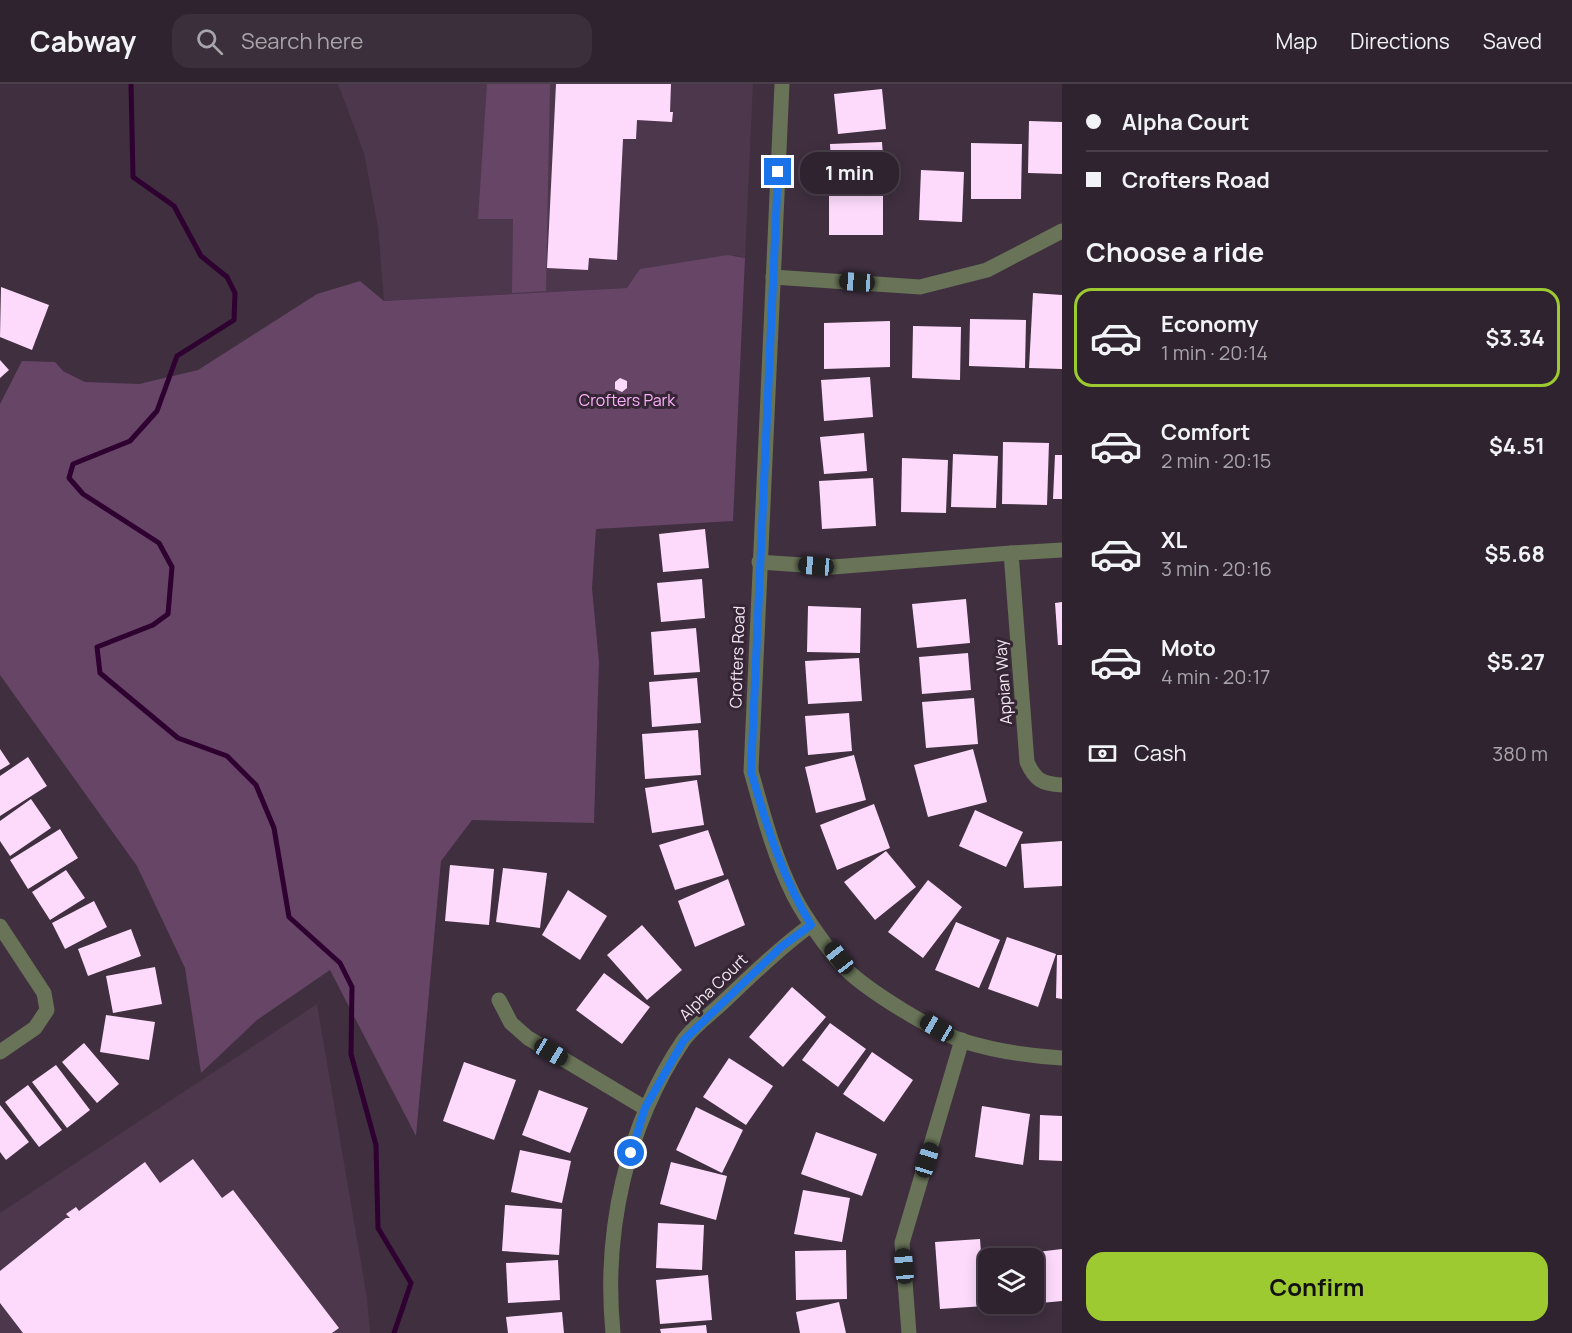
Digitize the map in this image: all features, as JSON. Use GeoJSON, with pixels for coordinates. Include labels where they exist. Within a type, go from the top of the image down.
{"type":"FeatureCollection","features":[{"type":"Feature","properties":{"kind":"street","name":"Crofters Road"},"geometry":{"type":"LineString","coordinates":[[782,84],[751,771],[771,842],[794,897],[811,925],[849,972],[886,998],[962,1040],[1033,1056],[1062,1058]]}},
{"type":"Feature","properties":{"kind":"street"},"geometry":{"type":"LineString","coordinates":[[773,277],[920,287],[987,270],[1062,231]]}},
{"type":"Feature","properties":{"kind":"street"},"geometry":{"type":"LineString","coordinates":[[759,562],[833,567],[1062,550]]}},
{"type":"Feature","properties":{"kind":"street","name":"Appian Way"},"geometry":{"type":"LineString","coordinates":[[1011,553],[1027,762],[1033,776],[1045,783],[1062,785]]}},
{"type":"Feature","properties":{"kind":"street","name":"Alpha Court"},"geometry":{"type":"LineString","coordinates":[[613,1333],[610,1309],[617,1198],[645,1108],[684,1040],[781,947],[811,925]]}},
{"type":"Feature","properties":{"kind":"street"},"geometry":{"type":"LineString","coordinates":[[0,926],[44,993],[47,1010],[35,1028],[0,1052]]}},
{"type":"Feature","properties":{"kind":"street"},"geometry":{"type":"LineString","coordinates":[[500,1000],[512,1023],[528,1038],[645,1108]]}},
{"type":"Feature","properties":{"kind":"street"},"geometry":{"type":"LineString","coordinates":[[909,1333],[902,1243],[962,1040]]}},
{"type":"Feature","properties":{"kind":"shaded area"},"geometry":{"type":"Polygon","coordinates":[[[338,84],[753,84],[745,258],[735,255],[627,288],[384,301],[378,227],[364,153],[338,84]]]}},
{"type":"Feature","properties":{"kind":"shaded area"},"geometry":{"type":"Polygon","coordinates":[[[317,1004],[367,1298],[370,1333],[0,1333],[0,1213],[317,1004]]]}},
{"type":"Feature","properties":{"kind":"green space"},"geometry":{"type":"Polygon","coordinates":[[[487,84],[550,84],[546,291],[512,293],[513,219],[478,219],[487,84]]]}},
{"type":"Feature","properties":{"kind":"green space","name":"Crofters Park"},"geometry":{"type":"Polygon","coordinates":[[[728,255],[745,258],[733,521],[596,529],[592,588],[599,662],[594,823],[472,820],[441,861],[416,1136],[330,970],[257,1020],[201,1073],[185,968],[137,866],[0,675],[0,404],[22,361],[55,362],[63,371],[85,382],[139,384],[198,370],[317,294],[360,281],[384,301],[627,288],[640,269],[728,255]]]}},
{"type":"Feature","properties":{"kind":"building"},"geometry":{"type":"Polygon","coordinates":[[[556,84],[671,84],[672,122],[637,120],[636,139],[623,139],[617,260],[589,258],[588,270],[547,268],[556,84]]]}},
{"type":"Feature","properties":{"kind":"building"},"geometry":{"type":"Polygon","coordinates":[[[882,89],[886,129],[838,134],[834,94],[882,89]]]}},
{"type":"Feature","properties":{"kind":"building"},"geometry":{"type":"Polygon","coordinates":[[[1029,121],[1062,122],[1062,174],[1028,173],[1029,121]]]}},
{"type":"Feature","properties":{"kind":"building"},"geometry":{"type":"Polygon","coordinates":[[[882,142],[885,185],[832,187],[830,144],[882,142]]]}},
{"type":"Feature","properties":{"kind":"building"},"geometry":{"type":"Polygon","coordinates":[[[971,143],[1022,144],[1021,199],[971,199],[971,143]]]}},
{"type":"Feature","properties":{"kind":"building"},"geometry":{"type":"Polygon","coordinates":[[[921,170],[964,172],[962,222],[919,220],[921,170]]]}},
{"type":"Feature","properties":{"kind":"building"},"geometry":{"type":"Polygon","coordinates":[[[829,196],[883,196],[883,235],[829,235],[829,196]]]}},
{"type":"Feature","properties":{"kind":"building"},"geometry":{"type":"Polygon","coordinates":[[[1,287],[49,305],[32,350],[0,337],[1,287]]]}},
{"type":"Feature","properties":{"kind":"building"},"geometry":{"type":"Polygon","coordinates":[[[1033,293],[1062,295],[1062,369],[1029,368],[1033,293]]]}},
{"type":"Feature","properties":{"kind":"building"},"geometry":{"type":"Polygon","coordinates":[[[970,319],[1026,320],[1025,368],[969,366],[970,319]]]}},
{"type":"Feature","properties":{"kind":"building"},"geometry":{"type":"Polygon","coordinates":[[[890,321],[890,367],[824,369],[824,323],[890,321]]]}},
{"type":"Feature","properties":{"kind":"building"},"geometry":{"type":"Polygon","coordinates":[[[913,326],[961,327],[960,380],[912,378],[913,326]]]}},
{"type":"Feature","properties":{"kind":"building"},"geometry":{"type":"Polygon","coordinates":[[[0,360],[9,370],[0,378],[0,360]]]}},
{"type":"Feature","properties":{"kind":"building"},"geometry":{"type":"Polygon","coordinates":[[[870,377],[873,417],[824,421],[821,380],[870,377]]]}},
{"type":"Feature","properties":{"kind":"building"},"geometry":{"type":"Polygon","coordinates":[[[620,378],[627,381],[627,388],[622,392],[615,389],[615,382],[620,378]]]}},
{"type":"Feature","properties":{"kind":"building"},"geometry":{"type":"Polygon","coordinates":[[[864,433],[867,471],[824,474],[820,437],[864,433]]]}},
{"type":"Feature","properties":{"kind":"building"},"geometry":{"type":"Polygon","coordinates":[[[1003,442],[1049,443],[1047,505],[1002,504],[1003,442]]]}},
{"type":"Feature","properties":{"kind":"building"},"geometry":{"type":"Polygon","coordinates":[[[953,454],[998,456],[996,508],[951,507],[953,454]]]}},
{"type":"Feature","properties":{"kind":"building"},"geometry":{"type":"Polygon","coordinates":[[[1055,455],[1062,455],[1062,499],[1053,499],[1055,455]]]}},
{"type":"Feature","properties":{"kind":"building"},"geometry":{"type":"Polygon","coordinates":[[[902,458],[948,460],[946,513],[901,512],[902,458]]]}},
{"type":"Feature","properties":{"kind":"building"},"geometry":{"type":"Polygon","coordinates":[[[873,478],[876,526],[822,529],[819,481],[873,478]]]}},
{"type":"Feature","properties":{"kind":"building"},"geometry":{"type":"Polygon","coordinates":[[[705,529],[709,568],[663,572],[659,534],[705,529]]]}},
{"type":"Feature","properties":{"kind":"building"},"geometry":{"type":"Polygon","coordinates":[[[702,579],[705,618],[661,622],[657,583],[702,579]]]}},
{"type":"Feature","properties":{"kind":"building"},"geometry":{"type":"Polygon","coordinates":[[[966,599],[970,643],[917,648],[912,604],[966,599]]]}},
{"type":"Feature","properties":{"kind":"building"},"geometry":{"type":"Polygon","coordinates":[[[1062,602],[1062,645],[1058,645],[1055,603],[1062,602]]]}},
{"type":"Feature","properties":{"kind":"building"},"geometry":{"type":"Polygon","coordinates":[[[808,606],[861,608],[860,653],[807,652],[808,606]]]}},
{"type":"Feature","properties":{"kind":"building"},"geometry":{"type":"Polygon","coordinates":[[[696,628],[700,672],[654,675],[651,632],[696,628]]]}},
{"type":"Feature","properties":{"kind":"building"},"geometry":{"type":"Polygon","coordinates":[[[968,653],[971,690],[922,694],[919,657],[968,653]]]}},
{"type":"Feature","properties":{"kind":"building"},"geometry":{"type":"Polygon","coordinates":[[[859,658],[862,701],[808,704],[805,661],[859,658]]]}},
{"type":"Feature","properties":{"kind":"building"},"geometry":{"type":"Polygon","coordinates":[[[697,678],[701,723],[652,727],[649,682],[697,678]]]}},
{"type":"Feature","properties":{"kind":"building"},"geometry":{"type":"Polygon","coordinates":[[[974,698],[978,744],[926,748],[922,702],[974,698]]]}},
{"type":"Feature","properties":{"kind":"building"},"geometry":{"type":"Polygon","coordinates":[[[849,713],[852,751],[808,755],[805,716],[849,713]]]}},
{"type":"Feature","properties":{"kind":"building"},"geometry":{"type":"Polygon","coordinates":[[[698,730],[701,775],[645,779],[642,734],[698,730]]]}},
{"type":"Feature","properties":{"kind":"building"},"geometry":{"type":"Polygon","coordinates":[[[0,749],[10,764],[0,770],[0,749]]]}},
{"type":"Feature","properties":{"kind":"building"},"geometry":{"type":"Polygon","coordinates":[[[973,749],[987,802],[928,817],[914,765],[973,749]]]}},
{"type":"Feature","properties":{"kind":"building"},"geometry":{"type":"Polygon","coordinates":[[[854,755],[866,800],[816,813],[805,767],[854,755]]]}},
{"type":"Feature","properties":{"kind":"building"},"geometry":{"type":"Polygon","coordinates":[[[28,757],[47,786],[0,816],[0,776],[28,757]]]}},
{"type":"Feature","properties":{"kind":"building"},"geometry":{"type":"Polygon","coordinates":[[[697,780],[704,825],[652,833],[645,788],[697,780]]]}},
{"type":"Feature","properties":{"kind":"building"},"geometry":{"type":"Polygon","coordinates":[[[31,799],[51,828],[10,856],[0,841],[0,821],[31,799]]]}},
{"type":"Feature","properties":{"kind":"building"},"geometry":{"type":"Polygon","coordinates":[[[874,804],[890,848],[837,870],[820,825],[874,804]]]}},
{"type":"Feature","properties":{"kind":"building"},"geometry":{"type":"Polygon","coordinates":[[[975,810],[1023,832],[1006,867],[959,846],[975,810]]]}},
{"type":"Feature","properties":{"kind":"building"},"geometry":{"type":"Polygon","coordinates":[[[60,829],[78,858],[28,889],[10,860],[60,829]]]}},
{"type":"Feature","properties":{"kind":"building"},"geometry":{"type":"Polygon","coordinates":[[[708,830],[724,875],[675,890],[659,845],[708,830]]]}},
{"type":"Feature","properties":{"kind":"building"},"geometry":{"type":"Polygon","coordinates":[[[1062,841],[1062,886],[1024,888],[1021,844],[1062,841]]]}},
{"type":"Feature","properties":{"kind":"building"},"geometry":{"type":"Polygon","coordinates":[[[886,851],[916,887],[875,920],[844,882],[886,851]]]}},
{"type":"Feature","properties":{"kind":"building"},"geometry":{"type":"Polygon","coordinates":[[[450,865],[494,869],[489,925],[445,921],[450,865]]]}},
{"type":"Feature","properties":{"kind":"building"},"geometry":{"type":"Polygon","coordinates":[[[503,868],[547,873],[540,928],[496,922],[503,868]]]}},
{"type":"Feature","properties":{"kind":"building"},"geometry":{"type":"Polygon","coordinates":[[[66,870],[85,898],[50,920],[32,892],[66,870]]]}},
{"type":"Feature","properties":{"kind":"building"},"geometry":{"type":"Polygon","coordinates":[[[728,879],[745,925],[695,947],[678,901],[728,879]]]}},
{"type":"Feature","properties":{"kind":"building"},"geometry":{"type":"Polygon","coordinates":[[[928,880],[962,907],[923,958],[888,932],[928,880]]]}},
{"type":"Feature","properties":{"kind":"building"},"geometry":{"type":"Polygon","coordinates":[[[568,890],[607,916],[580,960],[542,935],[568,890]]]}},
{"type":"Feature","properties":{"kind":"building"},"geometry":{"type":"Polygon","coordinates":[[[94,901],[107,927],[65,949],[52,923],[94,901]]]}},
{"type":"Feature","properties":{"kind":"building"},"geometry":{"type":"Polygon","coordinates":[[[956,922],[1000,940],[979,988],[935,970],[956,922]]]}},
{"type":"Feature","properties":{"kind":"building"},"geometry":{"type":"Polygon","coordinates":[[[642,925],[682,970],[647,1000],[607,955],[642,925]]]}},
{"type":"Feature","properties":{"kind":"building"},"geometry":{"type":"Polygon","coordinates":[[[131,929],[141,956],[88,976],[78,949],[131,929]]]}},
{"type":"Feature","properties":{"kind":"building"},"geometry":{"type":"Polygon","coordinates":[[[1007,937],[1056,954],[1038,1007],[988,989],[1007,937]]]}},
{"type":"Feature","properties":{"kind":"building"},"geometry":{"type":"Polygon","coordinates":[[[1057,955],[1062,955],[1062,999],[1056,998],[1057,955]]]}},
{"type":"Feature","properties":{"kind":"building"},"geometry":{"type":"Polygon","coordinates":[[[155,967],[162,1004],[113,1013],[106,976],[155,967]]]}},
{"type":"Feature","properties":{"kind":"building"},"geometry":{"type":"Polygon","coordinates":[[[604,973],[650,1007],[622,1044],[576,1010],[604,973]]]}},
{"type":"Feature","properties":{"kind":"building"},"geometry":{"type":"Polygon","coordinates":[[[792,987],[826,1017],[783,1067],[749,1037],[792,987]]]}},
{"type":"Feature","properties":{"kind":"building"},"geometry":{"type":"Polygon","coordinates":[[[106,1015],[155,1022],[149,1060],[100,1052],[106,1015]]]}},
{"type":"Feature","properties":{"kind":"building"},"geometry":{"type":"Polygon","coordinates":[[[830,1023],[866,1049],[838,1087],[802,1060],[830,1023]]]}},
{"type":"Feature","properties":{"kind":"building"},"geometry":{"type":"Polygon","coordinates":[[[84,1043],[119,1084],[97,1103],[62,1062],[84,1043]]]}},
{"type":"Feature","properties":{"kind":"building"},"geometry":{"type":"Polygon","coordinates":[[[872,1052],[913,1080],[884,1122],[843,1094],[872,1052]]]}},
{"type":"Feature","properties":{"kind":"building"},"geometry":{"type":"Polygon","coordinates":[[[729,1058],[773,1086],[746,1125],[703,1097],[729,1058]]]}},
{"type":"Feature","properties":{"kind":"building"},"geometry":{"type":"Polygon","coordinates":[[[464,1062],[516,1080],[494,1140],[443,1121],[464,1062]]]}},
{"type":"Feature","properties":{"kind":"building"},"geometry":{"type":"Polygon","coordinates":[[[56,1065],[90,1110],[67,1128],[32,1082],[56,1065]]]}},
{"type":"Feature","properties":{"kind":"building"},"geometry":{"type":"Polygon","coordinates":[[[28,1085],[62,1130],[39,1147],[5,1102],[28,1085]]]}},
{"type":"Feature","properties":{"kind":"building"},"geometry":{"type":"Polygon","coordinates":[[[539,1090],[588,1108],[570,1153],[522,1135],[539,1090]]]}},
{"type":"Feature","properties":{"kind":"building"},"geometry":{"type":"Polygon","coordinates":[[[0,1105],[29,1142],[6,1160],[0,1152],[0,1105]]]}},
{"type":"Feature","properties":{"kind":"building"},"geometry":{"type":"Polygon","coordinates":[[[982,1106],[1030,1114],[1023,1165],[975,1157],[982,1106]]]}},
{"type":"Feature","properties":{"kind":"building"},"geometry":{"type":"Polygon","coordinates":[[[696,1107],[743,1130],[722,1173],[676,1150],[696,1107]]]}},
{"type":"Feature","properties":{"kind":"building"},"geometry":{"type":"Polygon","coordinates":[[[1040,1115],[1062,1116],[1062,1161],[1039,1160],[1040,1115]]]}},
{"type":"Feature","properties":{"kind":"building"},"geometry":{"type":"Polygon","coordinates":[[[816,1132],[877,1154],[862,1196],[801,1174],[816,1132]]]}},
{"type":"Feature","properties":{"kind":"building"},"geometry":{"type":"Polygon","coordinates":[[[520,1150],[571,1161],[562,1203],[511,1192],[520,1150]]]}},
{"type":"Feature","properties":{"kind":"building"},"geometry":{"type":"Polygon","coordinates":[[[193,1159],[222,1198],[233,1190],[339,1328],[332,1333],[23,1333],[0,1303],[0,1271],[66,1218],[70,1218],[66,1214],[76,1207],[79,1211],[145,1162],[160,1183],[193,1159]]]}},
{"type":"Feature","properties":{"kind":"building"},"geometry":{"type":"Polygon","coordinates":[[[671,1162],[727,1176],[716,1220],[660,1204],[671,1162]]]}},
{"type":"Feature","properties":{"kind":"building"},"geometry":{"type":"Polygon","coordinates":[[[803,1190],[850,1198],[842,1242],[794,1234],[803,1190]]]}},
{"type":"Feature","properties":{"kind":"building"},"geometry":{"type":"Polygon","coordinates":[[[505,1205],[562,1209],[559,1255],[502,1251],[505,1205]]]}},
{"type":"Feature","properties":{"kind":"building"},"geometry":{"type":"Polygon","coordinates":[[[658,1223],[704,1225],[702,1270],[656,1268],[658,1223]]]}},
{"type":"Feature","properties":{"kind":"building"},"geometry":{"type":"Polygon","coordinates":[[[980,1239],[978,1306],[940,1309],[935,1242],[980,1239]]]}},
{"type":"Feature","properties":{"kind":"building"},"geometry":{"type":"Polygon","coordinates":[[[1062,1249],[1062,1301],[1044,1303],[1044,1251],[1062,1249]]]}},
{"type":"Feature","properties":{"kind":"building"},"geometry":{"type":"Polygon","coordinates":[[[846,1250],[847,1299],[796,1300],[795,1251],[846,1250]]]}},
{"type":"Feature","properties":{"kind":"building"},"geometry":{"type":"Polygon","coordinates":[[[558,1260],[560,1300],[508,1303],[506,1263],[558,1260]]]}},
{"type":"Feature","properties":{"kind":"building"},"geometry":{"type":"Polygon","coordinates":[[[708,1275],[712,1320],[660,1324],[656,1280],[708,1275]]]}},
{"type":"Feature","properties":{"kind":"building"},"geometry":{"type":"Polygon","coordinates":[[[839,1302],[846,1333],[800,1333],[796,1312],[839,1302]]]}},
{"type":"Feature","properties":{"kind":"building"},"geometry":{"type":"Polygon","coordinates":[[[562,1312],[564,1333],[508,1333],[506,1317],[562,1312]]]}},
{"type":"Feature","properties":{"kind":"building"},"geometry":{"type":"Polygon","coordinates":[[[706,1325],[707,1333],[661,1333],[660,1329],[706,1325]]]}},
{"type":"Feature","properties":{"kind":"waterway"},"geometry":{"type":"LineString","coordinates":[[131,84],[133,177],[174,206],[201,256],[227,277],[235,293],[234,320],[177,356],[157,411],[130,441],[73,464],[69,478],[83,494],[159,543],[172,567],[168,614],[153,625],[97,647],[100,673],[178,738],[227,756],[256,785],[274,828],[289,917],[340,963],[352,987],[351,1054],[376,1145],[378,1228],[411,1283],[394,1333]]}},
{"type":"Feature","properties":{"kind":"route"},"geometry":{"type":"LineString","coordinates":[[631,1153],[645,1108],[684,1040],[781,947],[811,925],[794,897],[771,842],[751,771],[778,172]]}}]}
